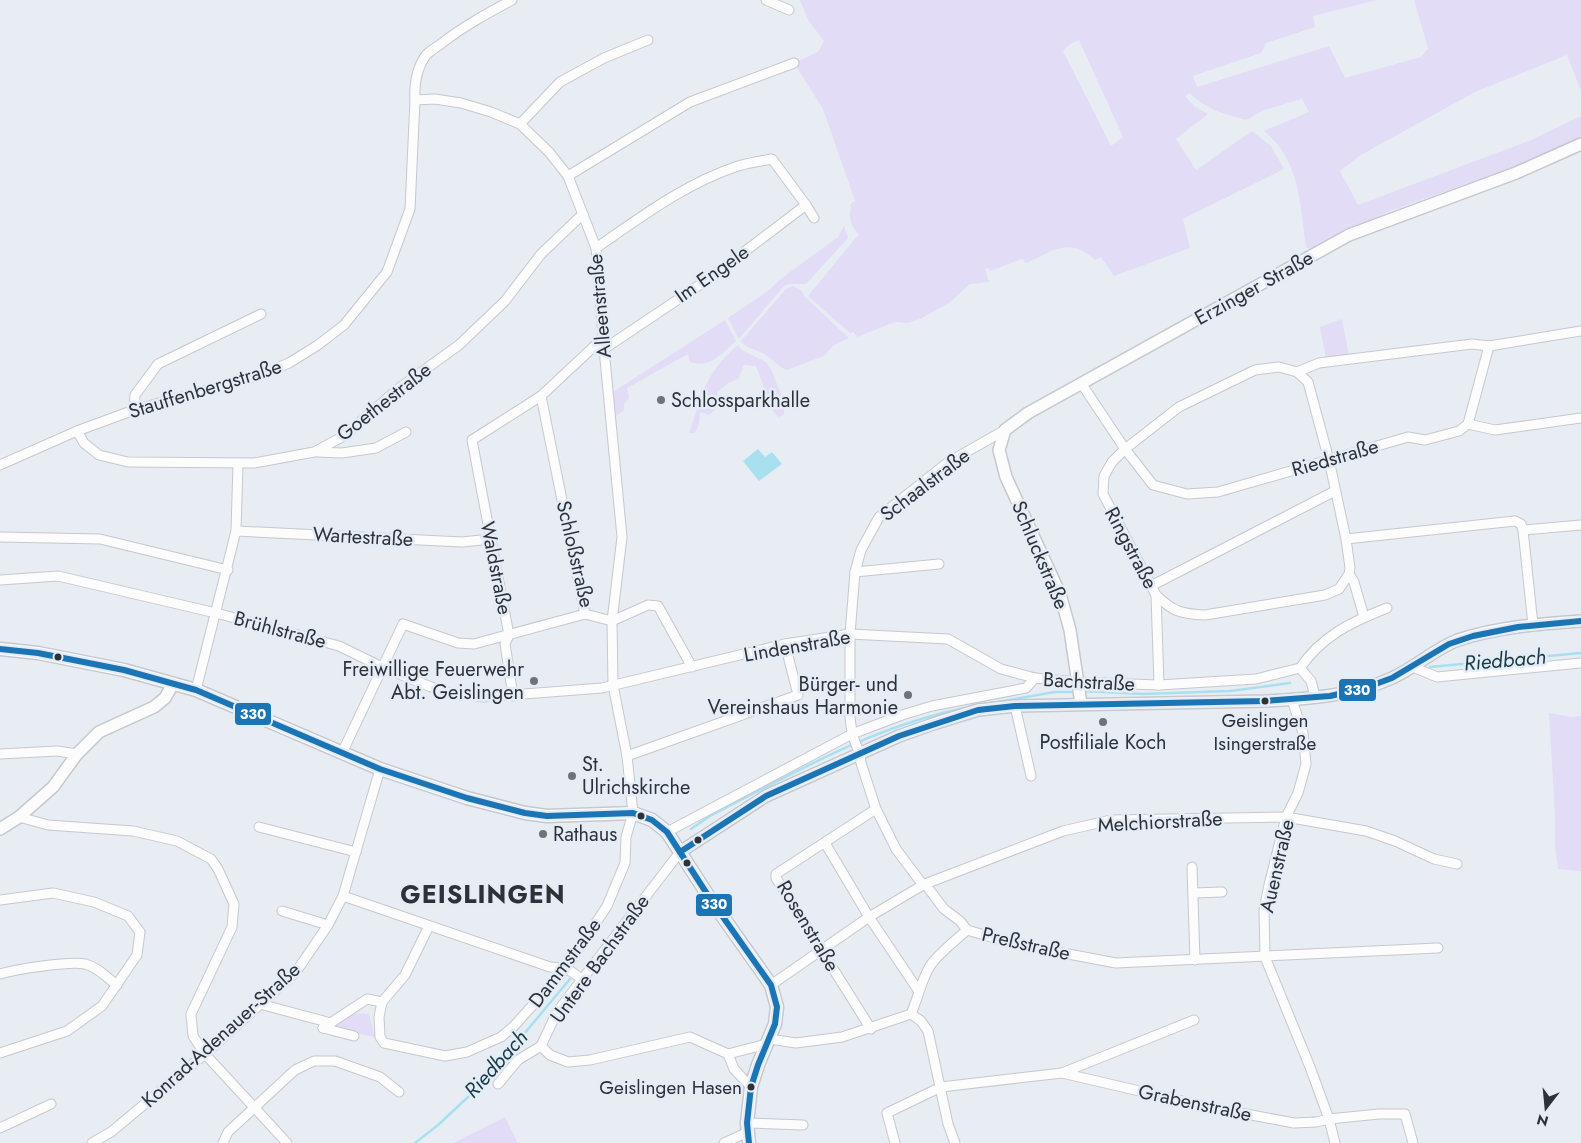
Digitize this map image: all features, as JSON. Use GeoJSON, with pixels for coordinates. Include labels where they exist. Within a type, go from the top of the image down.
{"type":"FeatureCollection","features":[{"type":"Feature","properties":{"kind":"main road"},"geometry":{"type":"LineString","coordinates":[[0,649],[38,653],[107,667],[196,690],[380,769],[467,798],[525,814],[547,816],[633,813],[652,820],[667,832],[711,900],[771,985],[777,1007],[776,1024],[758,1065],[751,1087],[748,1132]]}},
{"type":"Feature","properties":{"kind":"street","name":"Stauffenbergstraße"},"geometry":{"type":"LineString","coordinates":[[0,465],[76,431],[134,410],[267,372],[289,363],[318,345],[344,325],[387,272],[410,209],[414,85],[418,70],[427,54],[474,20],[512,0]]}},
{"type":"Feature","properties":{"kind":"street"},"geometry":{"type":"LineString","coordinates":[[766,0],[789,10]]}},
{"type":"Feature","properties":{"kind":"street"},"geometry":{"type":"LineString","coordinates":[[520,124],[560,82],[604,58],[648,40]]}},
{"type":"Feature","properties":{"kind":"street"},"geometry":{"type":"LineString","coordinates":[[568,176],[690,102],[794,63]]}},
{"type":"Feature","properties":{"kind":"street","name":"Alleenstraße"},"geometry":{"type":"LineString","coordinates":[[414,100],[436,99],[462,103],[492,112],[520,124],[549,152],[568,176],[596,248],[622,537],[612,621]]}},
{"type":"Feature","properties":{"kind":"street","name":"Erzinger Straße"},"geometry":{"type":"LineString","coordinates":[[1006,430],[1028,413],[1349,235],[1516,173],[1581,144]]}},
{"type":"Feature","properties":{"kind":"street"},"geometry":{"type":"LineString","coordinates":[[596,248],[670,199],[710,176],[740,165],[772,159],[814,218]]}},
{"type":"Feature","properties":{"kind":"street","name":"Im Engele"},"geometry":{"type":"LineString","coordinates":[[604,349],[707,280],[806,206]]}},
{"type":"Feature","properties":{"kind":"street","name":"Goethestraße"},"geometry":{"type":"LineString","coordinates":[[76,431],[84,443],[99,455],[128,462],[238,464],[254,463],[314,452],[344,436],[398,388],[459,345],[505,301],[541,254],[583,214]]}},
{"type":"Feature","properties":{"kind":"street"},"geometry":{"type":"LineString","coordinates":[[134,410],[135,395],[158,364],[261,314]]}},
{"type":"Feature","properties":{"kind":"street"},"geometry":{"type":"LineString","coordinates":[[1364,617],[1350,574],[1346,539],[1329,460],[1308,382],[1297,372],[1319,363],[1472,344],[1489,346],[1581,331]]}},
{"type":"Feature","properties":{"kind":"street"},"geometry":{"type":"LineString","coordinates":[[541,396],[603,338]]}},
{"type":"Feature","properties":{"kind":"street"},"geometry":{"type":"LineString","coordinates":[[1489,346],[1468,424],[1495,430],[1581,418]]}},
{"type":"Feature","properties":{"kind":"street","name":"Ringstraße"},"geometry":{"type":"LineString","coordinates":[[1297,372],[1279,368],[1255,370],[1179,408],[1125,449],[1112,462],[1104,476],[1103,494],[1156,595],[1170,608],[1186,614],[1206,614],[1325,596],[1339,589],[1350,574]]}},
{"type":"Feature","properties":{"kind":"street","name":"Riedstraße"},"geometry":{"type":"LineString","coordinates":[[1081,383],[1125,449],[1153,485],[1187,494],[1218,492],[1408,437],[1425,440],[1459,431],[1468,424]]}},
{"type":"Feature","properties":{"kind":"street","name":"Waldstraße"},"geometry":{"type":"LineString","coordinates":[[513,696],[505,644],[509,635],[472,440],[541,396]]}},
{"type":"Feature","properties":{"kind":"street","name":"Schloßstraße"},"geometry":{"type":"LineString","coordinates":[[541,396],[585,614],[612,621],[613,685],[627,756],[633,813]]}},
{"type":"Feature","properties":{"kind":"street","name":"Schaalstraße"},"geometry":{"type":"LineString","coordinates":[[856,744],[850,717],[850,634],[855,572],[861,550],[879,516],[947,463],[1006,430]]}},
{"type":"Feature","properties":{"kind":"street","name":"Schluckstraße"},"geometry":{"type":"LineString","coordinates":[[1006,430],[999,450],[1006,477],[1060,594],[1070,630],[1079,693]]}},
{"type":"Feature","properties":{"kind":"street"},"geometry":{"type":"LineString","coordinates":[[314,452],[342,452],[376,448],[406,432]]}},
{"type":"Feature","properties":{"kind":"street"},"geometry":{"type":"LineString","coordinates":[[196,690],[228,570],[236,531],[238,464]]}},
{"type":"Feature","properties":{"kind":"street"},"geometry":{"type":"LineString","coordinates":[[1151,586],[1335,491]]}},
{"type":"Feature","properties":{"kind":"street"},"geometry":{"type":"LineString","coordinates":[[1346,539],[1515,521],[1522,524],[1533,625]]}},
{"type":"Feature","properties":{"kind":"street"},"geometry":{"type":"LineString","coordinates":[[1523,530],[1581,525]]}},
{"type":"Feature","properties":{"kind":"street","name":"Wartestraße"},"geometry":{"type":"LineString","coordinates":[[236,531],[462,542],[491,539]]}},
{"type":"Feature","properties":{"kind":"street"},"geometry":{"type":"LineString","coordinates":[[0,537],[100,539],[228,570]]}},
{"type":"Feature","properties":{"kind":"street"},"geometry":{"type":"LineString","coordinates":[[855,572],[939,564]]}},
{"type":"Feature","properties":{"kind":"street","name":"Brühlstraße"},"geometry":{"type":"LineString","coordinates":[[0,580],[58,576],[216,613],[339,646],[382,667],[447,692],[484,697],[513,696],[602,688],[613,685]]}},
{"type":"Feature","properties":{"kind":"street"},"geometry":{"type":"LineString","coordinates":[[1156,595],[1159,686]]}},
{"type":"Feature","properties":{"kind":"street"},"geometry":{"type":"LineString","coordinates":[[612,621],[648,605],[658,606],[692,667]]}},
{"type":"Feature","properties":{"kind":"street"},"geometry":{"type":"LineString","coordinates":[[1315,696],[1310,681],[1300,668],[1310,654],[1324,640],[1364,617],[1387,608]]}},
{"type":"Feature","properties":{"kind":"street"},"geometry":{"type":"LineString","coordinates":[[342,753],[403,624],[458,643],[474,644],[585,614]]}},
{"type":"Feature","properties":{"kind":"street","name":"Bachstraße"},"geometry":{"type":"LineString","coordinates":[[667,832],[856,744],[899,736],[934,714],[1026,688],[1035,678],[1079,693],[1292,700],[1341,693],[1392,678],[1454,642],[1476,634],[1533,625],[1581,621]]}},
{"type":"Feature","properties":{"kind":"street","name":"Lindenstraße"},"geometry":{"type":"LineString","coordinates":[[613,685],[785,644],[850,634],[948,639],[1001,669],[1035,678]]}},
{"type":"Feature","properties":{"kind":"street"},"geometry":{"type":"LineString","coordinates":[[627,756],[798,695],[785,644]]}},
{"type":"Feature","properties":{"kind":"street"},"geometry":{"type":"LineString","coordinates":[[1413,667],[1437,677],[1581,663]]}},
{"type":"Feature","properties":{"kind":"street","name":"Bachstraße"},"geometry":{"type":"LineString","coordinates":[[680,852],[766,796],[902,715],[934,714],[1015,706],[1079,693],[1256,680],[1300,668]]}},
{"type":"Feature","properties":{"kind":"street"},"geometry":{"type":"LineString","coordinates":[[0,829],[19,817],[53,787],[77,754],[99,732],[160,703],[173,684]]}},
{"type":"Feature","properties":{"kind":"street","name":"Auenstraße"},"geometry":{"type":"LineString","coordinates":[[1292,700],[1304,733],[1306,764],[1298,792],[1286,817],[1268,885],[1264,910],[1265,957],[1310,1067],[1329,1119],[1335,1143]]}},
{"type":"Feature","properties":{"kind":"street"},"geometry":{"type":"LineString","coordinates":[[1015,706],[1031,776]]}},
{"type":"Feature","properties":{"kind":"street","name":"Preßstraße"},"geometry":{"type":"LineString","coordinates":[[856,744],[876,809],[896,848],[944,909],[960,921],[967,930],[1015,944],[1116,963],[1438,948]]}},
{"type":"Feature","properties":{"kind":"street"},"geometry":{"type":"LineString","coordinates":[[0,754],[57,751],[77,754]]}},
{"type":"Feature","properties":{"kind":"street","name":"Konrad-Adenauer-Straße"},"geometry":{"type":"LineString","coordinates":[[92,1143],[110,1132],[205,1054],[296,972],[328,925],[343,896],[380,769]]}},
{"type":"Feature","properties":{"kind":"street","name":"Rosenstraße"},"geometry":{"type":"LineString","coordinates":[[871,1029],[776,878],[776,874],[876,809]]}},
{"type":"Feature","properties":{"kind":"street","name":"Dammstraße"},"geometry":{"type":"LineString","coordinates":[[382,1002],[378,1017],[380,1037],[384,1043],[445,1056],[467,1052],[501,1036],[514,1026],[566,968],[608,906],[625,863],[626,837],[633,813]]}},
{"type":"Feature","properties":{"kind":"street"},"geometry":{"type":"LineString","coordinates":[[19,817],[48,825],[133,831],[177,841],[211,859],[218,868],[234,904],[232,927],[191,1014],[193,1036],[205,1054],[287,1143]]}},
{"type":"Feature","properties":{"kind":"street","name":"Melchiorstraße"},"geometry":{"type":"LineString","coordinates":[[771,985],[869,917],[924,885],[1063,831],[1111,820],[1286,817],[1366,832],[1395,841],[1434,859],[1457,864]]}},
{"type":"Feature","properties":{"kind":"street"},"geometry":{"type":"LineString","coordinates":[[259,827],[356,852]]}},
{"type":"Feature","properties":{"kind":"street"},"geometry":{"type":"LineString","coordinates":[[825,843],[869,917],[918,990]]}},
{"type":"Feature","properties":{"kind":"street","name":"Untere Bachstraße"},"geometry":{"type":"LineString","coordinates":[[498,1084],[518,1060],[540,1046],[557,1012],[680,852]]}},
{"type":"Feature","properties":{"kind":"street"},"geometry":{"type":"LineString","coordinates":[[1192,867],[1195,960]]}},
{"type":"Feature","properties":{"kind":"street"},"geometry":{"type":"LineString","coordinates":[[1193,893],[1222,892]]}},
{"type":"Feature","properties":{"kind":"street"},"geometry":{"type":"LineString","coordinates":[[0,900],[53,893],[94,902],[128,916],[140,932],[137,955],[102,1006],[67,1031],[0,1053]]}},
{"type":"Feature","properties":{"kind":"street"},"geometry":{"type":"LineString","coordinates":[[343,896],[550,967],[566,968],[582,979]]}},
{"type":"Feature","properties":{"kind":"street"},"geometry":{"type":"LineString","coordinates":[[282,911],[328,925]]}},
{"type":"Feature","properties":{"kind":"street"},"geometry":{"type":"LineString","coordinates":[[327,1025],[367,999],[382,1002],[405,975],[429,926]]}},
{"type":"Feature","properties":{"kind":"street"},"geometry":{"type":"LineString","coordinates":[[912,1014],[918,990],[931,964],[967,930]]}},
{"type":"Feature","properties":{"kind":"street"},"geometry":{"type":"LineString","coordinates":[[0,974],[11,971],[84,964],[95,968],[117,985]]}},
{"type":"Feature","properties":{"kind":"street"},"geometry":{"type":"LineString","coordinates":[[260,1004],[327,1025],[354,1036]]}},
{"type":"Feature","properties":{"kind":"street"},"geometry":{"type":"LineString","coordinates":[[540,1046],[550,1055],[568,1062],[590,1060],[690,1036],[728,1054],[768,1042],[796,1043],[842,1038],[912,1014]]}},
{"type":"Feature","properties":{"kind":"street"},"geometry":{"type":"LineString","coordinates":[[912,1014],[921,1020],[928,1031],[948,1124],[954,1143]]}},
{"type":"Feature","properties":{"kind":"street","name":"Grabenstraße"},"geometry":{"type":"LineString","coordinates":[[895,1143],[886,1113],[941,1087],[1062,1074],[1194,1020]]}},
{"type":"Feature","properties":{"kind":"street"},"geometry":{"type":"LineString","coordinates":[[728,1054],[734,1069],[751,1087]]}},
{"type":"Feature","properties":{"kind":"street"},"geometry":{"type":"LineString","coordinates":[[223,1143],[228,1132],[295,1070],[314,1062],[335,1061],[380,1077],[399,1092]]}},
{"type":"Feature","properties":{"kind":"street","name":"Grabenstraße"},"geometry":{"type":"LineString","coordinates":[[1062,1074],[1204,1106],[1294,1122],[1316,1122],[1329,1119],[1405,1114],[1413,1143]]}},
{"type":"Feature","properties":{"kind":"street"},"geometry":{"type":"LineString","coordinates":[[0,1128],[51,1104]]}},
{"type":"Feature","properties":{"kind":"street"},"geometry":{"type":"LineString","coordinates":[[724,1143],[748,1132],[803,1125]]}},
{"type":"Feature","properties":{"kind":"shaded area"},"geometry":{"type":"Polygon","coordinates":[[[800,0],[1377,0],[1313,16],[1315,27],[1266,43],[1261,53],[1193,76],[1197,87],[1329,46],[1345,78],[1421,57],[1428,48],[1414,0],[1581,0],[1581,91],[1567,55],[1475,92],[1361,155],[1340,171],[1358,205],[1531,140],[1581,116],[1581,140],[1517,166],[1390,211],[1312,250],[1306,247],[1300,199],[1292,169],[1276,142],[1264,131],[1309,112],[1302,99],[1264,110],[1246,120],[1210,108],[1190,93],[1185,96],[1194,106],[1208,114],[1176,139],[1196,170],[1252,131],[1271,146],[1284,169],[1183,219],[1190,248],[1114,276],[1101,257],[1095,260],[1077,249],[1069,247],[1053,250],[1026,263],[1022,259],[990,271],[989,268],[985,269],[989,282],[970,284],[949,303],[920,319],[908,323],[895,322],[857,337],[854,332],[850,333],[808,296],[859,234],[850,219],[850,204],[855,201],[823,109],[794,63],[818,52],[824,41],[808,20],[800,0]],[[1079,40],[1070,44],[1063,51],[1111,146],[1123,137],[1079,40]]]}},
{"type":"Feature","properties":{"kind":"shaded area"},"geometry":{"type":"Polygon","coordinates":[[[844,226],[848,238],[806,284],[788,284],[783,287],[739,339],[728,318],[768,291],[782,278],[838,237],[844,226]]]}},
{"type":"Feature","properties":{"kind":"shaded area"},"geometry":{"type":"Polygon","coordinates":[[[793,286],[802,291],[804,296],[849,338],[834,345],[824,356],[787,370],[763,353],[746,346],[741,341],[786,289],[793,286]]]}},
{"type":"Feature","properties":{"kind":"shaded area"},"geometry":{"type":"Polygon","coordinates":[[[1342,319],[1349,356],[1326,359],[1320,327],[1342,319]]]}},
{"type":"Feature","properties":{"kind":"shaded area"},"geometry":{"type":"Polygon","coordinates":[[[725,320],[736,341],[726,350],[710,362],[697,364],[690,362],[688,354],[627,388],[629,398],[624,404],[624,410],[616,416],[613,392],[725,320]]]}},
{"type":"Feature","properties":{"kind":"shaded area"},"geometry":{"type":"Polygon","coordinates":[[[738,345],[742,350],[766,362],[771,369],[784,402],[784,415],[778,417],[773,411],[756,366],[744,365],[738,379],[728,383],[717,393],[719,406],[709,415],[700,412],[699,423],[695,433],[689,433],[711,375],[738,345]]]}},
{"type":"Feature","properties":{"kind":"shaded area"},"geometry":{"type":"Polygon","coordinates":[[[1549,713],[1571,717],[1581,716],[1581,871],[1558,869],[1555,847],[1549,713]]]}},
{"type":"Feature","properties":{"kind":"shaded area"},"geometry":{"type":"Polygon","coordinates":[[[353,1013],[369,1014],[375,1037],[331,1028],[353,1013]]]}},
{"type":"Feature","properties":{"kind":"shaded area"},"geometry":{"type":"Polygon","coordinates":[[[505,1117],[518,1143],[453,1143],[505,1117]]]}},
{"type":"Feature","properties":{"kind":"water"},"geometry":{"type":"Polygon","coordinates":[[[758,449],[765,457],[772,452],[782,464],[759,481],[743,461],[758,449]]]}},
{"type":"Feature","properties":{"kind":"waterway","name":"Riedbach"},"geometry":{"type":"LineString","coordinates":[[1430,667],[1581,653]]}},
{"type":"Feature","properties":{"kind":"waterway","name":"Riedbach"},"geometry":{"type":"LineString","coordinates":[[1082,691],[1143,694],[1230,691],[1290,683]]}},
{"type":"Feature","properties":{"kind":"waterway","name":"Riedbach"},"geometry":{"type":"LineString","coordinates":[[986,704],[1055,692],[1077,692]]}},
{"type":"Feature","properties":{"kind":"waterway","name":"Riedbach"},"geometry":{"type":"LineString","coordinates":[[691,829],[710,816],[805,767],[869,738],[902,725],[970,707]]}},
{"type":"Feature","properties":{"kind":"waterway","name":"Riedbach"},"geometry":{"type":"LineString","coordinates":[[415,1143],[438,1125],[482,1084],[570,979]]}},
{"type":"Feature","properties":{"kind":"transit line","name":"330"},"geometry":{"type":"LineString","coordinates":[[680,852],[766,796],[899,736],[978,710],[1015,706],[1265,701],[1330,696],[1362,689],[1392,678],[1449,644],[1473,636],[1518,627],[1581,621]]}},
{"type":"Feature","properties":{"kind":"transit line","name":"330"},"geometry":{"type":"LineString","coordinates":[[0,649],[38,653],[124,670],[196,690],[380,769],[467,798],[525,813],[547,816],[633,813],[652,820],[667,832],[711,900],[771,985],[777,1007],[775,1024],[751,1087],[747,1123],[749,1143]]}},
{"type":"Feature","properties":{"kind":"place","name":"Schlossparkhalle"},"geometry":{"type":"Point","coordinates":[661,400]}},
{"type":"Feature","properties":{"kind":"place","name":"Freiwillige Feuerwehr Abt. Geislingen"},"geometry":{"type":"Point","coordinates":[534,681]}},
{"type":"Feature","properties":{"kind":"place","name":"Bürger- und Vereinshaus Harmonie"},"geometry":{"type":"Point","coordinates":[908,695]}},
{"type":"Feature","properties":{"kind":"place","name":"Geislingen Isingerstraße"},"geometry":{"type":"Point","coordinates":[1265,701]}},
{"type":"Feature","properties":{"kind":"place","name":"Postfiliale Koch"},"geometry":{"type":"Point","coordinates":[1103,722]}},
{"type":"Feature","properties":{"kind":"place","name":"St. Ulrichskirche"},"geometry":{"type":"Point","coordinates":[572,776]}},
{"type":"Feature","properties":{"kind":"place","name":"Rathaus"},"geometry":{"type":"Point","coordinates":[543,834]}},
{"type":"Feature","properties":{"kind":"place","name":"Geislingen Hasen"},"geometry":{"type":"Point","coordinates":[751,1087]}},
{"type":"Feature","properties":{"kind":"district","name":"GEISLINGEN"},"geometry":{"type":"Point","coordinates":[483,894]}}]}
